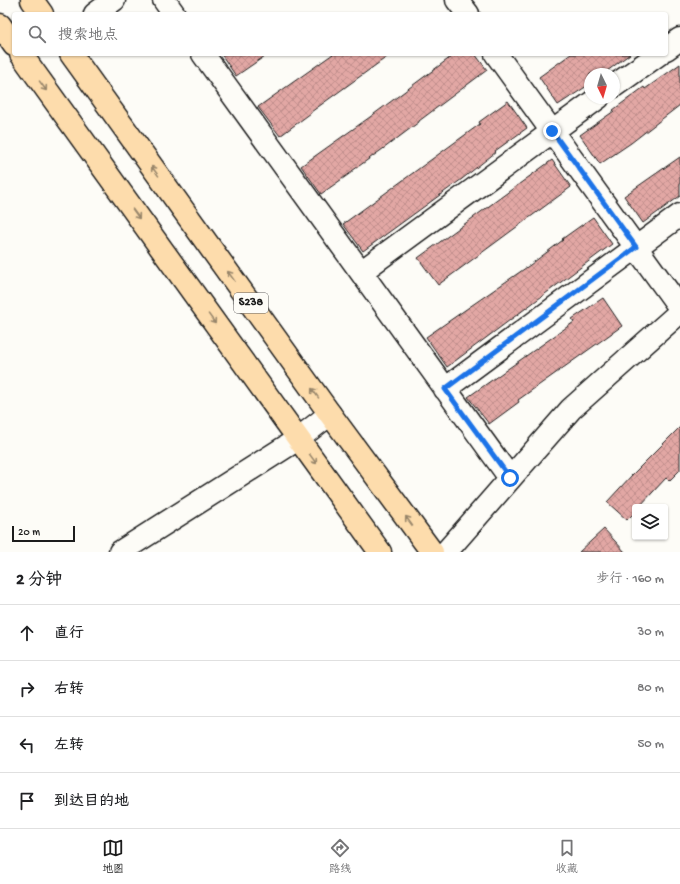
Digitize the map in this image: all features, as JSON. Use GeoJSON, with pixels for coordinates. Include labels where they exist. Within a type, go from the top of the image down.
{"type":"FeatureCollection","features":[{"type":"Feature","properties":{"kind":"main road"},"geometry":{"type":"LineString","coordinates":[[32,0],[41,12]]}},
{"type":"Feature","properties":{"kind":"main road"},"geometry":{"type":"LineString","coordinates":[[0,26],[12,42]]}},
{"type":"Feature","properties":{"kind":"main road"},"geometry":{"type":"LineString","coordinates":[[22,56],[380,552]]}},
{"type":"Feature","properties":{"kind":"main road","name":"S238"},"geometry":{"type":"LineString","coordinates":[[72,56],[330,414],[432,552]]}},
{"type":"Feature","properties":{"kind":"street"},"geometry":{"type":"LineString","coordinates":[[98,12],[114,0]]}},
{"type":"Feature","properties":{"kind":"street"},"geometry":{"type":"LineString","coordinates":[[164,0],[173,12]]}},
{"type":"Feature","properties":{"kind":"street"},"geometry":{"type":"LineString","coordinates":[[457,0],[466,12]]}},
{"type":"Feature","properties":{"kind":"street"},"geometry":{"type":"LineString","coordinates":[[668,48],[680,39]]}},
{"type":"Feature","properties":{"kind":"street"},"geometry":{"type":"LineString","coordinates":[[204,56],[510,478]]}},
{"type":"Feature","properties":{"kind":"street"},"geometry":{"type":"LineString","coordinates":[[497,56],[680,308]]}},
{"type":"Feature","properties":{"kind":"street"},"geometry":{"type":"LineString","coordinates":[[620,82],[656,56]]}},
{"type":"Feature","properties":{"kind":"street"},"geometry":{"type":"LineString","coordinates":[[361,272],[590,104]]}},
{"type":"Feature","properties":{"kind":"street"},"geometry":{"type":"LineString","coordinates":[[445,389],[680,215]]}},
{"type":"Feature","properties":{"kind":"street"},"geometry":{"type":"LineString","coordinates":[[446,552],[571,409],[680,312]]}},
{"type":"Feature","properties":{"kind":"street"},"geometry":{"type":"LineString","coordinates":[[120,552],[298,439],[330,414]]}},
{"type":"Feature","properties":{"kind":"building"},"geometry":{"type":"Polygon","coordinates":[[[222,56],[265,56],[236,76],[222,56]]]}},
{"type":"Feature","properties":{"kind":"building"},"geometry":{"type":"Polygon","coordinates":[[[330,56],[388,56],[280,136],[258,107],[330,56]]]}},
{"type":"Feature","properties":{"kind":"building"},"geometry":{"type":"Polygon","coordinates":[[[452,56],[476,56],[487,70],[321,194],[301,166],[452,56]]]}},
{"type":"Feature","properties":{"kind":"building"},"geometry":{"type":"Polygon","coordinates":[[[568,56],[627,56],[611,68],[584,68],[584,88],[558,105],[539,77],[568,56]]]}},
{"type":"Feature","properties":{"kind":"building"},"geometry":{"type":"Polygon","coordinates":[[[680,64],[680,105],[631,143],[600,164],[580,135],[644,87],[645,89],[680,64]]]}},
{"type":"Feature","properties":{"kind":"building"},"geometry":{"type":"Polygon","coordinates":[[[508,101],[527,128],[495,151],[496,152],[462,179],[363,251],[343,224],[480,124],[479,122],[508,101]]]}},
{"type":"Feature","properties":{"kind":"building"},"geometry":{"type":"Polygon","coordinates":[[[680,157],[680,196],[643,223],[624,196],[680,157]]]}},
{"type":"Feature","properties":{"kind":"building"},"geometry":{"type":"Polygon","coordinates":[[[552,160],[571,187],[438,285],[418,258],[552,160]]]}},
{"type":"Feature","properties":{"kind":"building"},"geometry":{"type":"Polygon","coordinates":[[[593,217],[612,244],[447,367],[426,337],[530,265],[563,240],[562,239],[593,217]]]}},
{"type":"Feature","properties":{"kind":"building"},"geometry":{"type":"Polygon","coordinates":[[[603,298],[622,326],[518,400],[519,402],[489,424],[468,397],[574,322],[572,319],[603,298]]]}},
{"type":"Feature","properties":{"kind":"building"},"geometry":{"type":"Polygon","coordinates":[[[680,427],[680,470],[669,481],[666,478],[642,504],[632,504],[632,515],[627,520],[607,502],[680,427]]]}},
{"type":"Feature","properties":{"kind":"building"},"geometry":{"type":"Polygon","coordinates":[[[604,529],[625,552],[579,552],[604,529]]]}},
{"type":"Feature","properties":{"kind":"route"},"geometry":{"type":"LineString","coordinates":[[510,478],[445,389],[636,247],[552,131]]}}]}
